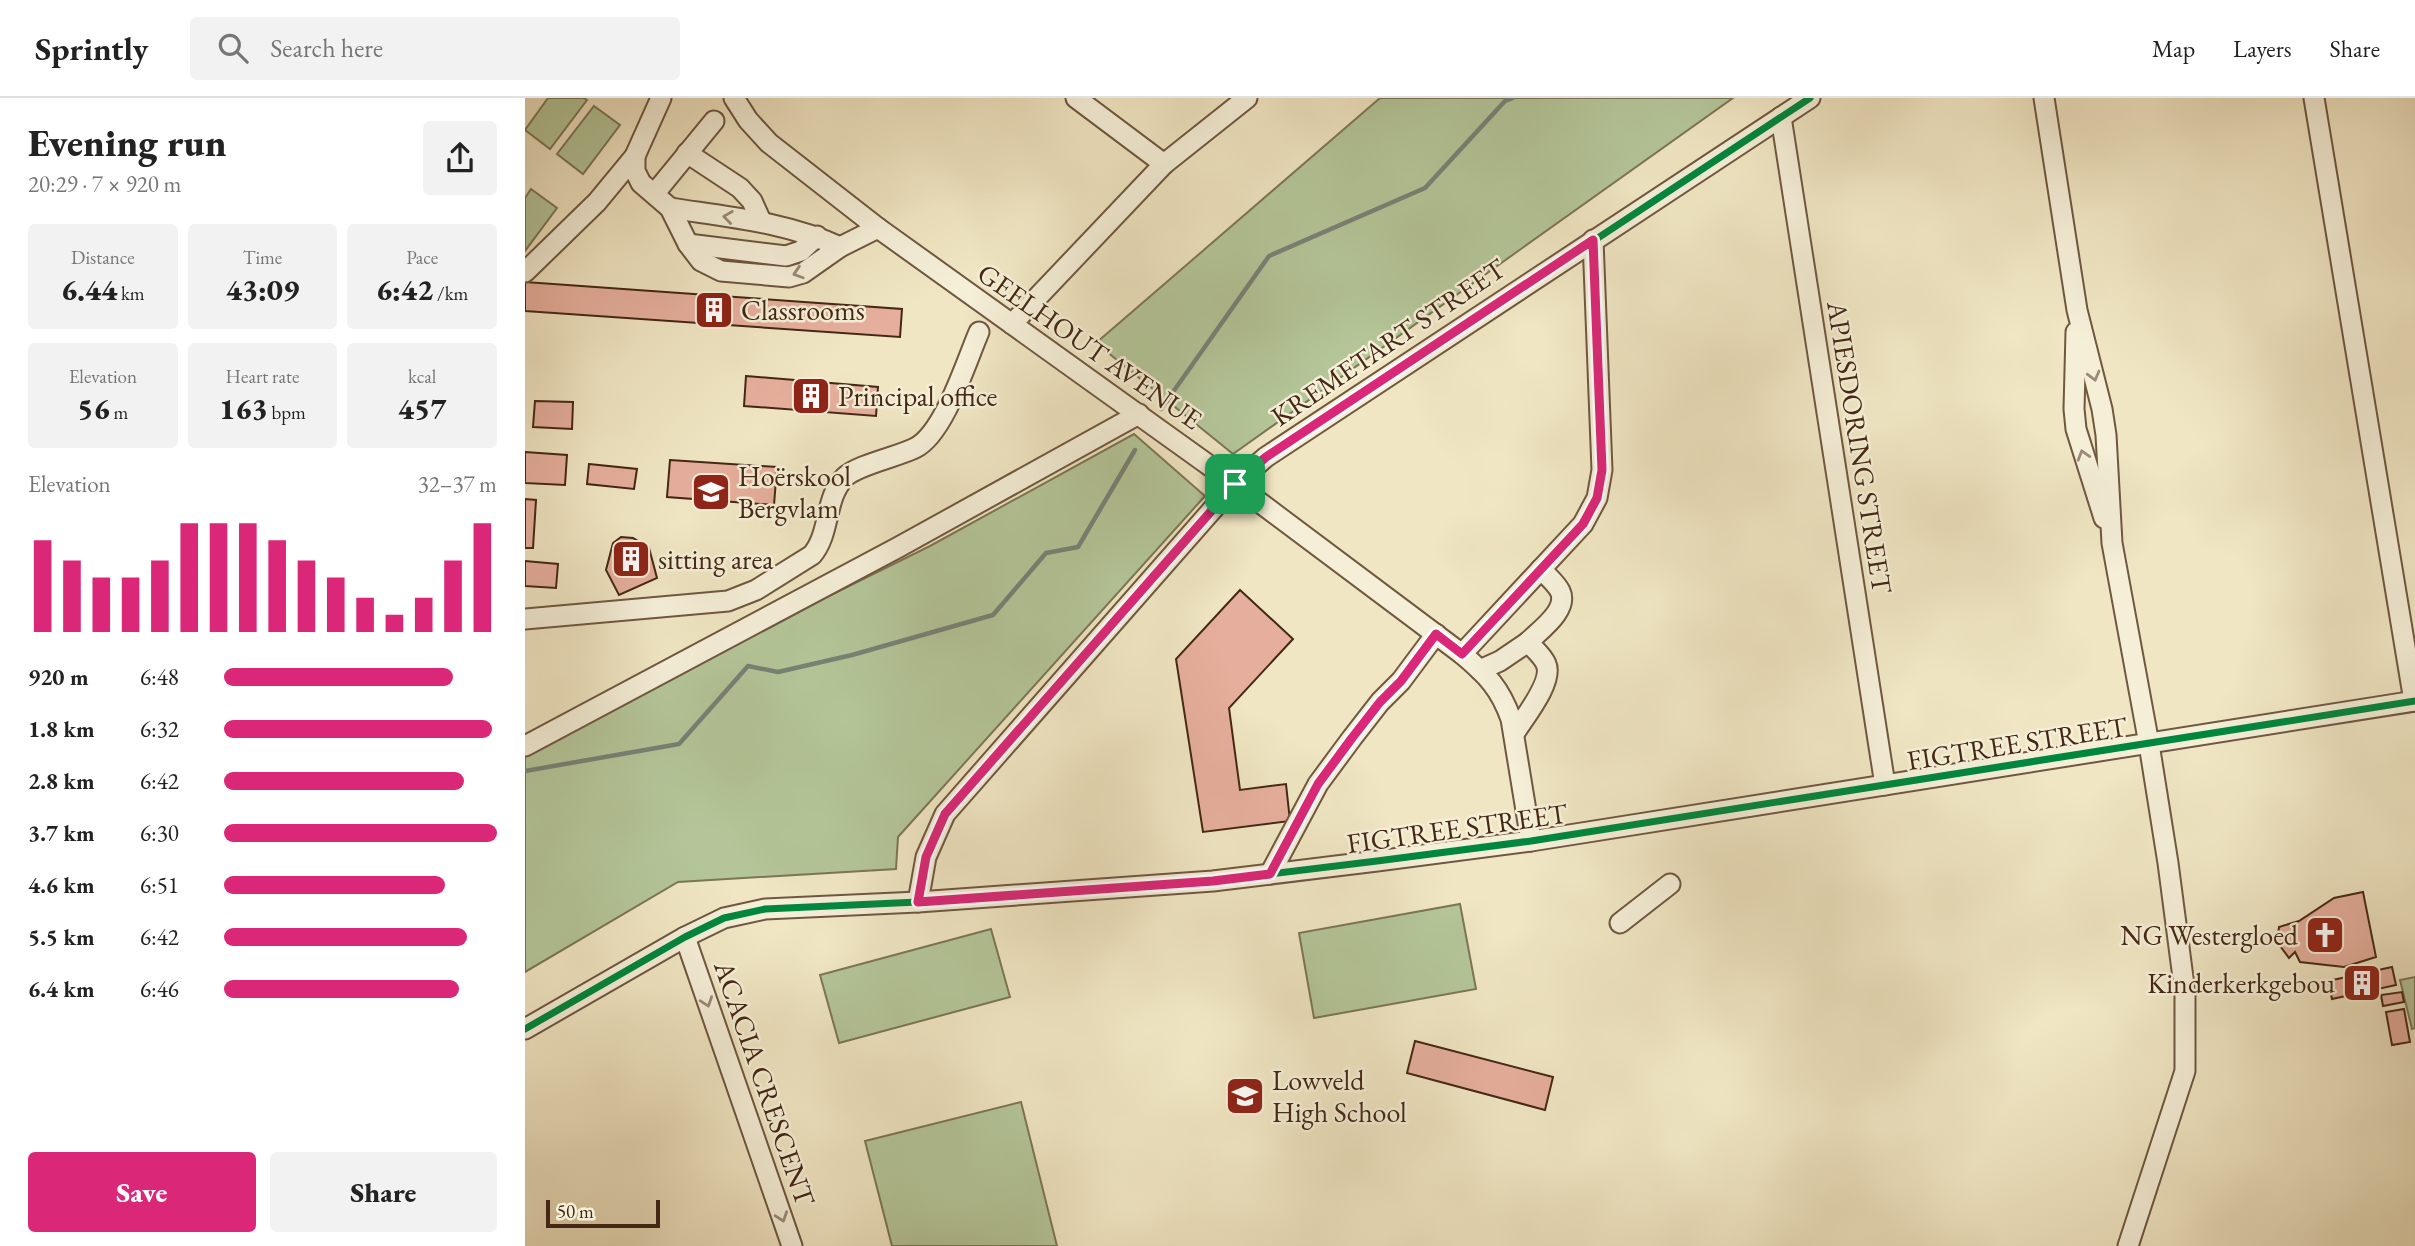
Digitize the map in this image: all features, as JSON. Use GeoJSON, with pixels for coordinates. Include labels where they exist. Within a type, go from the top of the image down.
{"type":"FeatureCollection","features":[{"type":"Feature","properties":{"kind":"street"},"geometry":{"type":"LineString","coordinates":[[525,272],[597,202],[635,156],[661,98]]}},
{"type":"Feature","properties":{"kind":"street","name":"GEELHOUT AVENUE"},"geometry":{"type":"LineString","coordinates":[[734,98],[748,120],[769,143],[878,228],[1235,484],[1436,634],[1491,679],[1505,700],[1514,734],[1531,841]]}},
{"type":"Feature","properties":{"kind":"street"},"geometry":{"type":"LineString","coordinates":[[1076,98],[1164,164]]}},
{"type":"Feature","properties":{"kind":"street"},"geometry":{"type":"LineString","coordinates":[[1012,324],[1164,164],[1247,98]]}},
{"type":"Feature","properties":{"kind":"street","name":"KREMETART STREET"},"geometry":{"type":"LineString","coordinates":[[918,902],[926,857],[945,814],[1235,484],[1266,457],[1810,98]]}},
{"type":"Feature","properties":{"kind":"street"},"geometry":{"type":"LineString","coordinates":[[2044,98],[2077,310],[2106,435],[2112,543]]}},
{"type":"Feature","properties":{"kind":"street"},"geometry":{"type":"LineString","coordinates":[[2314,98],[2415,701]]}},
{"type":"Feature","properties":{"kind":"street","name":"APIESDORING STREET"},"geometry":{"type":"LineString","coordinates":[[1781,117],[1885,785]]}},
{"type":"Feature","properties":{"kind":"street"},"geometry":{"type":"LineString","coordinates":[[655,193],[714,121]]}},
{"type":"Feature","properties":{"kind":"street"},"geometry":{"type":"LineString","coordinates":[[687,153],[740,188],[752,201],[761,221]]}},
{"type":"Feature","properties":{"kind":"street"},"geometry":{"type":"LineString","coordinates":[[635,156],[635,172],[641,183],[670,208],[688,244],[701,261],[721,271],[789,277],[812,268],[840,247],[878,228]]}},
{"type":"Feature","properties":{"kind":"street"},"geometry":{"type":"LineString","coordinates":[[670,208],[761,221],[817,236],[840,247]]}},
{"type":"Feature","properties":{"kind":"street"},"geometry":{"type":"LineString","coordinates":[[688,244],[786,256],[801,251],[817,236]]}},
{"type":"Feature","properties":{"kind":"street"},"geometry":{"type":"LineString","coordinates":[[1462,654],[1583,524],[1597,498],[1602,470],[1593,240]]}},
{"type":"Feature","properties":{"kind":"street"},"geometry":{"type":"LineString","coordinates":[[2077,310],[2074,409],[2076,429],[2112,543],[2149,744],[2185,993],[2185,1071],[2128,1246]]}},
{"type":"Feature","properties":{"kind":"street"},"geometry":{"type":"LineString","coordinates":[[525,619],[728,601],[756,590],[812,555],[819,547],[834,491],[847,474],[918,447],[931,433],[950,402],[979,332]]}},
{"type":"Feature","properties":{"kind":"street"},"geometry":{"type":"LineString","coordinates":[[525,746],[897,548],[1139,414]]}},
{"type":"Feature","properties":{"kind":"street"},"geometry":{"type":"LineString","coordinates":[[1481,670],[1528,642],[1559,611],[1563,603],[1560,591],[1541,569]]}},
{"type":"Feature","properties":{"kind":"street"},"geometry":{"type":"LineString","coordinates":[[1270,874],[1318,784],[1436,634]]}},
{"type":"Feature","properties":{"kind":"street"},"geometry":{"type":"LineString","coordinates":[[1514,734],[1547,678],[1546,664],[1528,642]]}},
{"type":"Feature","properties":{"kind":"street","name":"FIGTREE STREET"},"geometry":{"type":"LineString","coordinates":[[525,1029],[685,937],[724,918],[765,909],[918,902],[1213,881],[1270,874],[1531,841],[2415,701]]}},
{"type":"Feature","properties":{"kind":"street"},"geometry":{"type":"LineString","coordinates":[[1620,923],[1669,884]]}},
{"type":"Feature","properties":{"kind":"street","name":"ACACIA CRESCENT"},"geometry":{"type":"LineString","coordinates":[[685,937],[792,1246]]}},
{"type":"Feature","properties":{"kind":"green space"},"geometry":{"type":"Polygon","coordinates":[[[548,98],[587,100],[550,149],[525,130],[548,98]]]}},
{"type":"Feature","properties":{"kind":"green space"},"geometry":{"type":"Polygon","coordinates":[[[1380,98],[1733,98],[1233,454],[1096,343],[1380,98]]]}},
{"type":"Feature","properties":{"kind":"green space"},"geometry":{"type":"Polygon","coordinates":[[[594,106],[620,125],[583,174],[557,154],[594,106]]]}},
{"type":"Feature","properties":{"kind":"green space"},"geometry":{"type":"Polygon","coordinates":[[[531,189],[557,208],[525,251],[525,198],[531,189]]]}},
{"type":"Feature","properties":{"kind":"green space"},"geometry":{"type":"Polygon","coordinates":[[[1134,434],[1205,496],[898,837],[896,869],[678,882],[525,972],[525,752],[742,639],[930,546],[1134,434]]]}},
{"type":"Feature","properties":{"kind":"green space"},"geometry":{"type":"Polygon","coordinates":[[[1460,904],[1476,989],[1314,1018],[1299,933],[1460,904]]]}},
{"type":"Feature","properties":{"kind":"green space"},"geometry":{"type":"Polygon","coordinates":[[[991,929],[1010,997],[839,1043],[820,975],[991,929]]]}},
{"type":"Feature","properties":{"kind":"green space"},"geometry":{"type":"Polygon","coordinates":[[[2415,977],[2415,1028],[2412,1029],[2400,980],[2415,977]]]}},
{"type":"Feature","properties":{"kind":"green space"},"geometry":{"type":"Polygon","coordinates":[[[1021,1102],[1057,1246],[892,1246],[865,1141],[1021,1102]]]}},
{"type":"Feature","properties":{"kind":"building","name":"Classrooms"},"geometry":{"type":"Polygon","coordinates":[[[525,282],[902,309],[900,337],[525,311],[525,282]]]}},
{"type":"Feature","properties":{"kind":"building","name":"Principal office"},"geometry":{"type":"Polygon","coordinates":[[[746,376],[878,387],[876,416],[744,406],[746,376]]]}},
{"type":"Feature","properties":{"kind":"building"},"geometry":{"type":"Polygon","coordinates":[[[535,401],[573,402],[572,429],[533,427],[535,401]]]}},
{"type":"Feature","properties":{"kind":"building"},"geometry":{"type":"Polygon","coordinates":[[[525,452],[567,455],[565,485],[525,483],[525,452]]]}},
{"type":"Feature","properties":{"kind":"building"},"geometry":{"type":"Polygon","coordinates":[[[670,460],[777,467],[774,505],[667,497],[670,460]]]}},
{"type":"Feature","properties":{"kind":"building"},"geometry":{"type":"Polygon","coordinates":[[[589,464],[637,469],[634,489],[587,484],[589,464]]]}},
{"type":"Feature","properties":{"kind":"building"},"geometry":{"type":"Polygon","coordinates":[[[525,499],[536,500],[533,548],[525,548],[525,499]]]}},
{"type":"Feature","properties":{"kind":"building","name":"sitting area"},"geometry":{"type":"Polygon","coordinates":[[[621,537],[633,538],[649,548],[657,578],[619,595],[606,570],[613,543],[621,537]]]}},
{"type":"Feature","properties":{"kind":"building"},"geometry":{"type":"Polygon","coordinates":[[[525,561],[558,564],[556,588],[525,586],[525,561]]]}},
{"type":"Feature","properties":{"kind":"building"},"geometry":{"type":"Polygon","coordinates":[[[1240,590],[1293,639],[1229,708],[1240,790],[1286,784],[1290,821],[1203,832],[1176,659],[1240,590]]]}},
{"type":"Feature","properties":{"kind":"building","name":"NG Westergloed"},"geometry":{"type":"Polygon","coordinates":[[[2363,892],[2376,957],[2344,967],[2300,962],[2295,952],[2289,958],[2277,942],[2279,927],[2299,921],[2334,898],[2363,892]]]}},
{"type":"Feature","properties":{"kind":"building","name":"Kinderkerkgebou"},"geometry":{"type":"Polygon","coordinates":[[[2392,967],[2396,985],[2332,999],[2328,981],[2392,967]]]}},
{"type":"Feature","properties":{"kind":"building"},"geometry":{"type":"Polygon","coordinates":[[[2402,992],[2404,1002],[2383,1006],[2381,995],[2402,992]]]}},
{"type":"Feature","properties":{"kind":"building"},"geometry":{"type":"Polygon","coordinates":[[[2404,1009],[2410,1042],[2392,1045],[2386,1012],[2404,1009]]]}},
{"type":"Feature","properties":{"kind":"building"},"geometry":{"type":"Polygon","coordinates":[[[1415,1041],[1553,1077],[1545,1110],[1407,1073],[1415,1041]]]}},
{"type":"Feature","properties":{"kind":"waterway"},"geometry":{"type":"LineString","coordinates":[[1161,409],[1269,256],[1425,188],[1505,101],[1513,98]]}},
{"type":"Feature","properties":{"kind":"waterway"},"geometry":{"type":"LineString","coordinates":[[525,771],[679,744],[748,666],[778,672],[852,655],[993,615],[1046,553],[1078,547],[1135,450]]}},
{"type":"Feature","properties":{"kind":"cycle path"},"geometry":{"type":"LineString","coordinates":[[918,902],[926,857],[945,814],[1235,484],[1266,457],[1810,98]]}},
{"type":"Feature","properties":{"kind":"cycle path"},"geometry":{"type":"LineString","coordinates":[[525,1029],[685,937],[724,918],[765,909],[918,902],[1213,881],[1377,861],[1531,841],[2415,701]]}},
{"type":"Feature","properties":{"kind":"place","name":"Classrooms"},"geometry":{"type":"Point","coordinates":[714,310]}},
{"type":"Feature","properties":{"kind":"place","name":"Principal office"},"geometry":{"type":"Point","coordinates":[811,396]}},
{"type":"Feature","properties":{"kind":"place","name":"Hoërskool Bergvlam"},"geometry":{"type":"Point","coordinates":[711,492]}},
{"type":"Feature","properties":{"kind":"place","name":"sitting area"},"geometry":{"type":"Point","coordinates":[631,559]}},
{"type":"Feature","properties":{"kind":"place","name":"NG Westergloed"},"geometry":{"type":"Point","coordinates":[2325,935]}},
{"type":"Feature","properties":{"kind":"place","name":"Kinderkerkgebou"},"geometry":{"type":"Point","coordinates":[2362,983]}},
{"type":"Feature","properties":{"kind":"place","name":"Lowveld High School"},"geometry":{"type":"Point","coordinates":[1245,1096]}},
{"type":"Feature","properties":{"kind":"route"},"geometry":{"type":"LineString","coordinates":[[1593,240],[1602,470],[1597,498],[1583,524],[1462,654],[1436,634],[1318,784],[1270,874],[1213,881],[918,902],[926,857],[945,814],[1235,484],[1266,457],[1593,240]]}}]}
